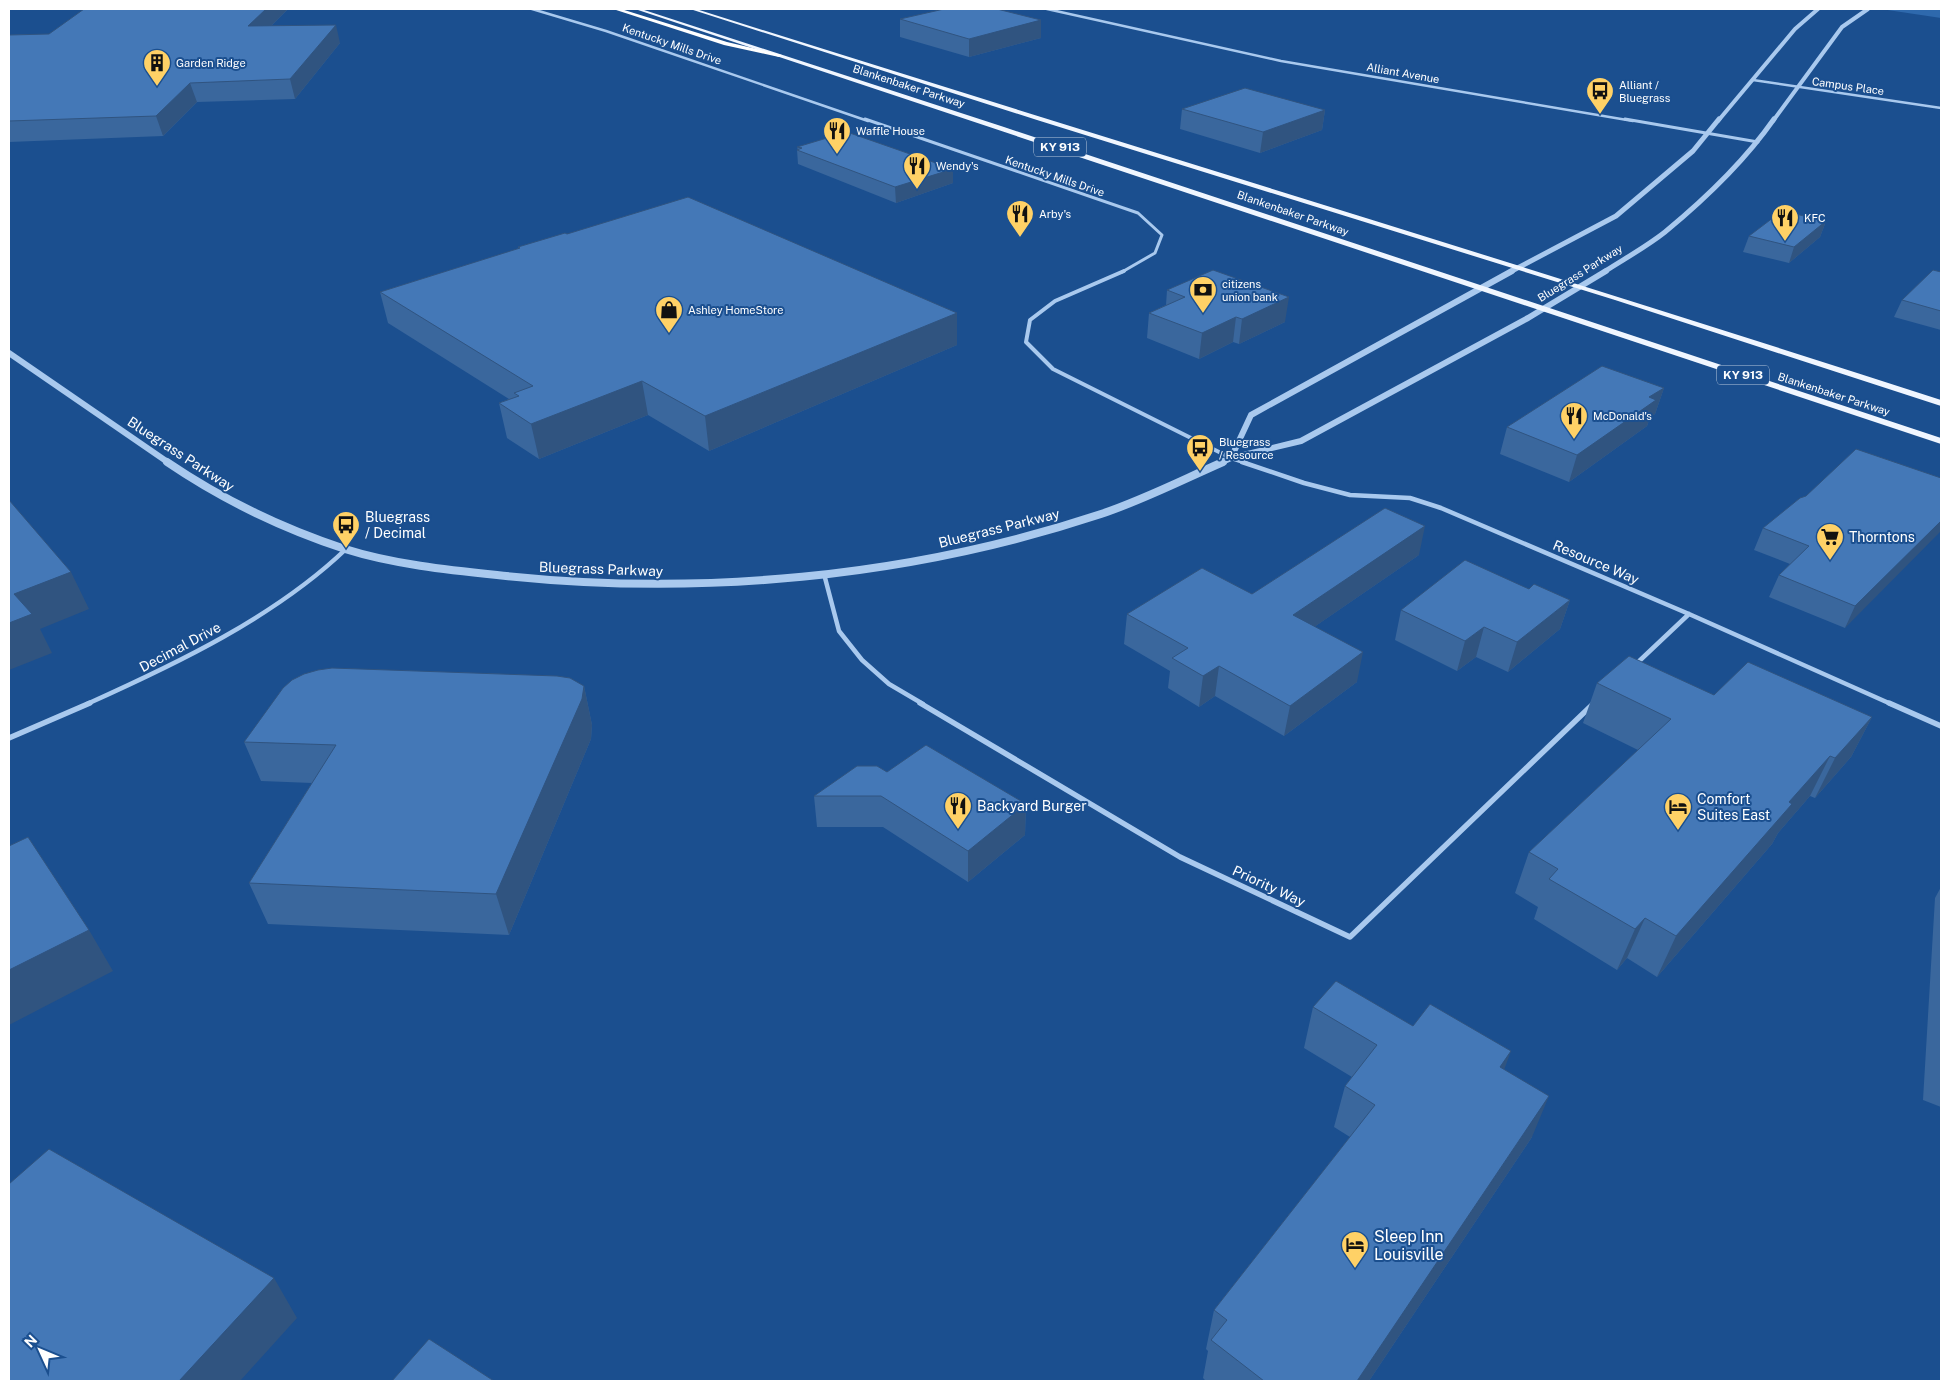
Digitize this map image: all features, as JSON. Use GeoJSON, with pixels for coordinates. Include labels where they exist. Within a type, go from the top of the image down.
{"type":"FeatureCollection","features":[{"type":"Feature","properties":{"kind":"highway"},"geometry":{"type":"LineString","coordinates":[[616,9],[726,44],[779,55]]}},
{"type":"Feature","properties":{"kind":"main road","name":"Blankenbaker Parkway"},"geometry":{"type":"LineString","coordinates":[[637,9],[1002,128],[1941,441]]}},
{"type":"Feature","properties":{"kind":"main road","name":"Blankenbaker Parkway"},"geometry":{"type":"LineString","coordinates":[[692,9],[1048,122],[1618,298],[1941,403]]}},
{"type":"Feature","properties":{"kind":"street","name":"Kentucky Mills Drive"},"geometry":{"type":"LineString","coordinates":[[532,9],[606,31],[1146,218],[1157,227],[1162,238],[1161,245],[1156,253],[1147,261],[1048,305],[1032,316],[1025,326],[1023,335],[1030,350],[1039,360],[1053,369],[1231,458]]}},
{"type":"Feature","properties":{"kind":"street","name":"Alliant Avenue"},"geometry":{"type":"LineString","coordinates":[[1047,9],[1281,61],[1758,142]]}},
{"type":"Feature","properties":{"kind":"street"},"geometry":{"type":"LineString","coordinates":[[1231,458],[1251,415],[1519,267],[1616,216],[1694,151],[1794,30],[1818,9]]}},
{"type":"Feature","properties":{"kind":"street","name":"Bluegrass Parkway"},"geometry":{"type":"LineString","coordinates":[[9,352],[185,474],[223,498],[288,528],[346,549],[377,557],[469,572],[543,580],[679,584],[801,577],[922,560],[1005,542],[1100,514],[1135,501],[1231,458],[1301,441],[1544,309],[1664,233],[1716,187],[1758,142],[1796,87],[1842,27],[1868,9]]}},
{"type":"Feature","properties":{"kind":"street","name":"Campus Place"},"geometry":{"type":"LineString","coordinates":[[1753,80],[1941,108]]}},
{"type":"Feature","properties":{"kind":"street","name":"Resource Way"},"geometry":{"type":"LineString","coordinates":[[1231,458],[1304,483],[1350,495],[1410,498],[1424,502],[1689,614],[1941,726]]}},
{"type":"Feature","properties":{"kind":"street","name":"Decimal Drive"},"geometry":{"type":"LineString","coordinates":[[9,738],[184,660],[306,584],[327,568],[346,549]]}},
{"type":"Feature","properties":{"kind":"street","name":"Priority Way"},"geometry":{"type":"LineString","coordinates":[[824,574],[839,631],[862,660],[889,684],[1180,857],[1350,937],[1595,703]]}},
{"type":"Feature","properties":{"kind":"street"},"geometry":{"type":"LineString","coordinates":[[1631,668],[1689,614]]}},
{"type":"Feature","properties":{"kind":"shaded area"},"geometry":{"type":"Polygon","coordinates":[[[1881,9],[1941,9],[1941,18],[1881,9]]]}},
{"type":"Feature","properties":{"kind":"building","name":"Garden Ridge"},"geometry":{"type":"Polygon","coordinates":[[[84,9],[266,9],[248,26],[336,25],[290,79],[190,83],[156,116],[9,121],[9,35],[49,34],[84,9]]]}},
{"type":"Feature","properties":{"kind":"building"},"geometry":{"type":"Polygon","coordinates":[[[944,9],[997,9],[1041,20],[969,39],[900,19],[944,9]]]}},
{"type":"Feature","properties":{"kind":"building"},"geometry":{"type":"Polygon","coordinates":[[[1245,88],[1325,110],[1263,132],[1182,109],[1245,88]]]}},
{"type":"Feature","properties":{"kind":"building"},"geometry":{"type":"Polygon","coordinates":[[[847,132],[953,169],[895,187],[797,150],[802,148],[797,147],[847,132]]]}},
{"type":"Feature","properties":{"kind":"building","name":"Ashley HomeStore"},"geometry":{"type":"Polygon","coordinates":[[[688,197],[957,313],[705,416],[642,381],[531,424],[499,403],[519,396],[514,393],[533,386],[380,292],[520,248],[518,247],[688,197]]]}},
{"type":"Feature","properties":{"kind":"building"},"geometry":{"type":"Polygon","coordinates":[[[1782,211],[1826,221],[1794,247],[1749,236],[1782,211]]]}},
{"type":"Feature","properties":{"kind":"building"},"geometry":{"type":"Polygon","coordinates":[[[1213,270],[1289,297],[1242,319],[1236,317],[1202,333],[1149,313],[1185,297],[1167,290],[1213,270]]]}},
{"type":"Feature","properties":{"kind":"building"},"geometry":{"type":"Polygon","coordinates":[[[1933,270],[1941,272],[1941,311],[1902,300],[1933,270]]]}},
{"type":"Feature","properties":{"kind":"building"},"geometry":{"type":"Polygon","coordinates":[[[1602,366],[1664,388],[1649,397],[1656,400],[1577,455],[1507,427],[1602,366]]]}},
{"type":"Feature","properties":{"kind":"building"},"geometry":{"type":"Polygon","coordinates":[[[1856,449],[1941,478],[1941,521],[1855,606],[1779,575],[1809,546],[1763,528],[1800,498],[1806,496],[1856,449]]]}},
{"type":"Feature","properties":{"kind":"building"},"geometry":{"type":"Polygon","coordinates":[[[9,500],[71,572],[14,594],[32,614],[9,623],[9,500]]]}},
{"type":"Feature","properties":{"kind":"building"},"geometry":{"type":"Polygon","coordinates":[[[1385,508],[1425,526],[1293,615],[1363,652],[1290,706],[1219,666],[1203,676],[1172,658],[1188,648],[1127,614],[1202,568],[1252,594],[1385,508]]]}},
{"type":"Feature","properties":{"kind":"building"},"geometry":{"type":"Polygon","coordinates":[[[1465,560],[1529,589],[1534,584],[1570,600],[1517,642],[1484,627],[1465,641],[1401,610],[1465,560]]]}},
{"type":"Feature","properties":{"kind":"building","name":"Comfort Suites East"},"geometry":{"type":"Polygon","coordinates":[[[1629,656],[1714,695],[1748,662],[1872,717],[1835,758],[1830,756],[1789,802],[1792,804],[1676,936],[1645,918],[1635,929],[1549,879],[1558,869],[1529,852],[1671,719],[1597,683],[1629,656]]]}},
{"type":"Feature","properties":{"kind":"building"},"geometry":{"type":"Polygon","coordinates":[[[332,668],[557,676],[570,678],[584,686],[582,699],[496,894],[249,883],[336,745],[244,742],[283,688],[292,680],[304,674],[332,668]]]}},
{"type":"Feature","properties":{"kind":"building"},"geometry":{"type":"Polygon","coordinates":[[[926,745],[1026,804],[968,851],[881,796],[814,796],[857,766],[877,766],[887,772],[926,745]]]}},
{"type":"Feature","properties":{"kind":"building"},"geometry":{"type":"Polygon","coordinates":[[[28,837],[89,930],[9,970],[9,846],[28,837]]]}},
{"type":"Feature","properties":{"kind":"building","name":"Sleep Inn Louisville"},"geometry":{"type":"Polygon","coordinates":[[[1336,981],[1413,1026],[1430,1004],[1511,1051],[1500,1067],[1549,1096],[1357,1381],[1264,1381],[1211,1340],[1227,1320],[1214,1310],[1375,1105],[1345,1086],[1377,1045],[1313,1007],[1336,981]]]}},
{"type":"Feature","properties":{"kind":"building"},"geometry":{"type":"Polygon","coordinates":[[[49,1149],[274,1278],[179,1381],[9,1381],[9,1184],[49,1149]]]}},
{"type":"Feature","properties":{"kind":"building"},"geometry":{"type":"Polygon","coordinates":[[[429,1339],[494,1381],[392,1381],[429,1339]]]}},
{"type":"Feature","properties":{"kind":"place","name":"Garden Ridge"},"geometry":{"type":"Point","coordinates":[157,87]}},
{"type":"Feature","properties":{"kind":"place","name":"Alliant / Bluegrass"},"geometry":{"type":"Point","coordinates":[1600,115]}},
{"type":"Feature","properties":{"kind":"place","name":"Waffle House"},"geometry":{"type":"Point","coordinates":[837,155]}},
{"type":"Feature","properties":{"kind":"place","name":"Wendy's"},"geometry":{"type":"Point","coordinates":[917,190]}},
{"type":"Feature","properties":{"kind":"place","name":"Arby's"},"geometry":{"type":"Point","coordinates":[1020,238]}},
{"type":"Feature","properties":{"kind":"place","name":"KFC"},"geometry":{"type":"Point","coordinates":[1785,242]}},
{"type":"Feature","properties":{"kind":"place","name":"citizens union bank"},"geometry":{"type":"Point","coordinates":[1203,314]}},
{"type":"Feature","properties":{"kind":"place","name":"Ashley HomeStore"},"geometry":{"type":"Point","coordinates":[669,334]}},
{"type":"Feature","properties":{"kind":"place","name":"McDonald's"},"geometry":{"type":"Point","coordinates":[1574,440]}},
{"type":"Feature","properties":{"kind":"place","name":"Bluegrass / Resource"},"geometry":{"type":"Point","coordinates":[1200,472]}},
{"type":"Feature","properties":{"kind":"place","name":"Bluegrass / Decimal"},"geometry":{"type":"Point","coordinates":[346,549]}},
{"type":"Feature","properties":{"kind":"place","name":"Thorntons"},"geometry":{"type":"Point","coordinates":[1830,561]}},
{"type":"Feature","properties":{"kind":"place","name":"Backyard Burger"},"geometry":{"type":"Point","coordinates":[958,830]}},
{"type":"Feature","properties":{"kind":"place","name":"Comfort Suites East"},"geometry":{"type":"Point","coordinates":[1678,831]}},
{"type":"Feature","properties":{"kind":"place","name":"Sleep Inn Louisville"},"geometry":{"type":"Point","coordinates":[1355,1269]}}]}
